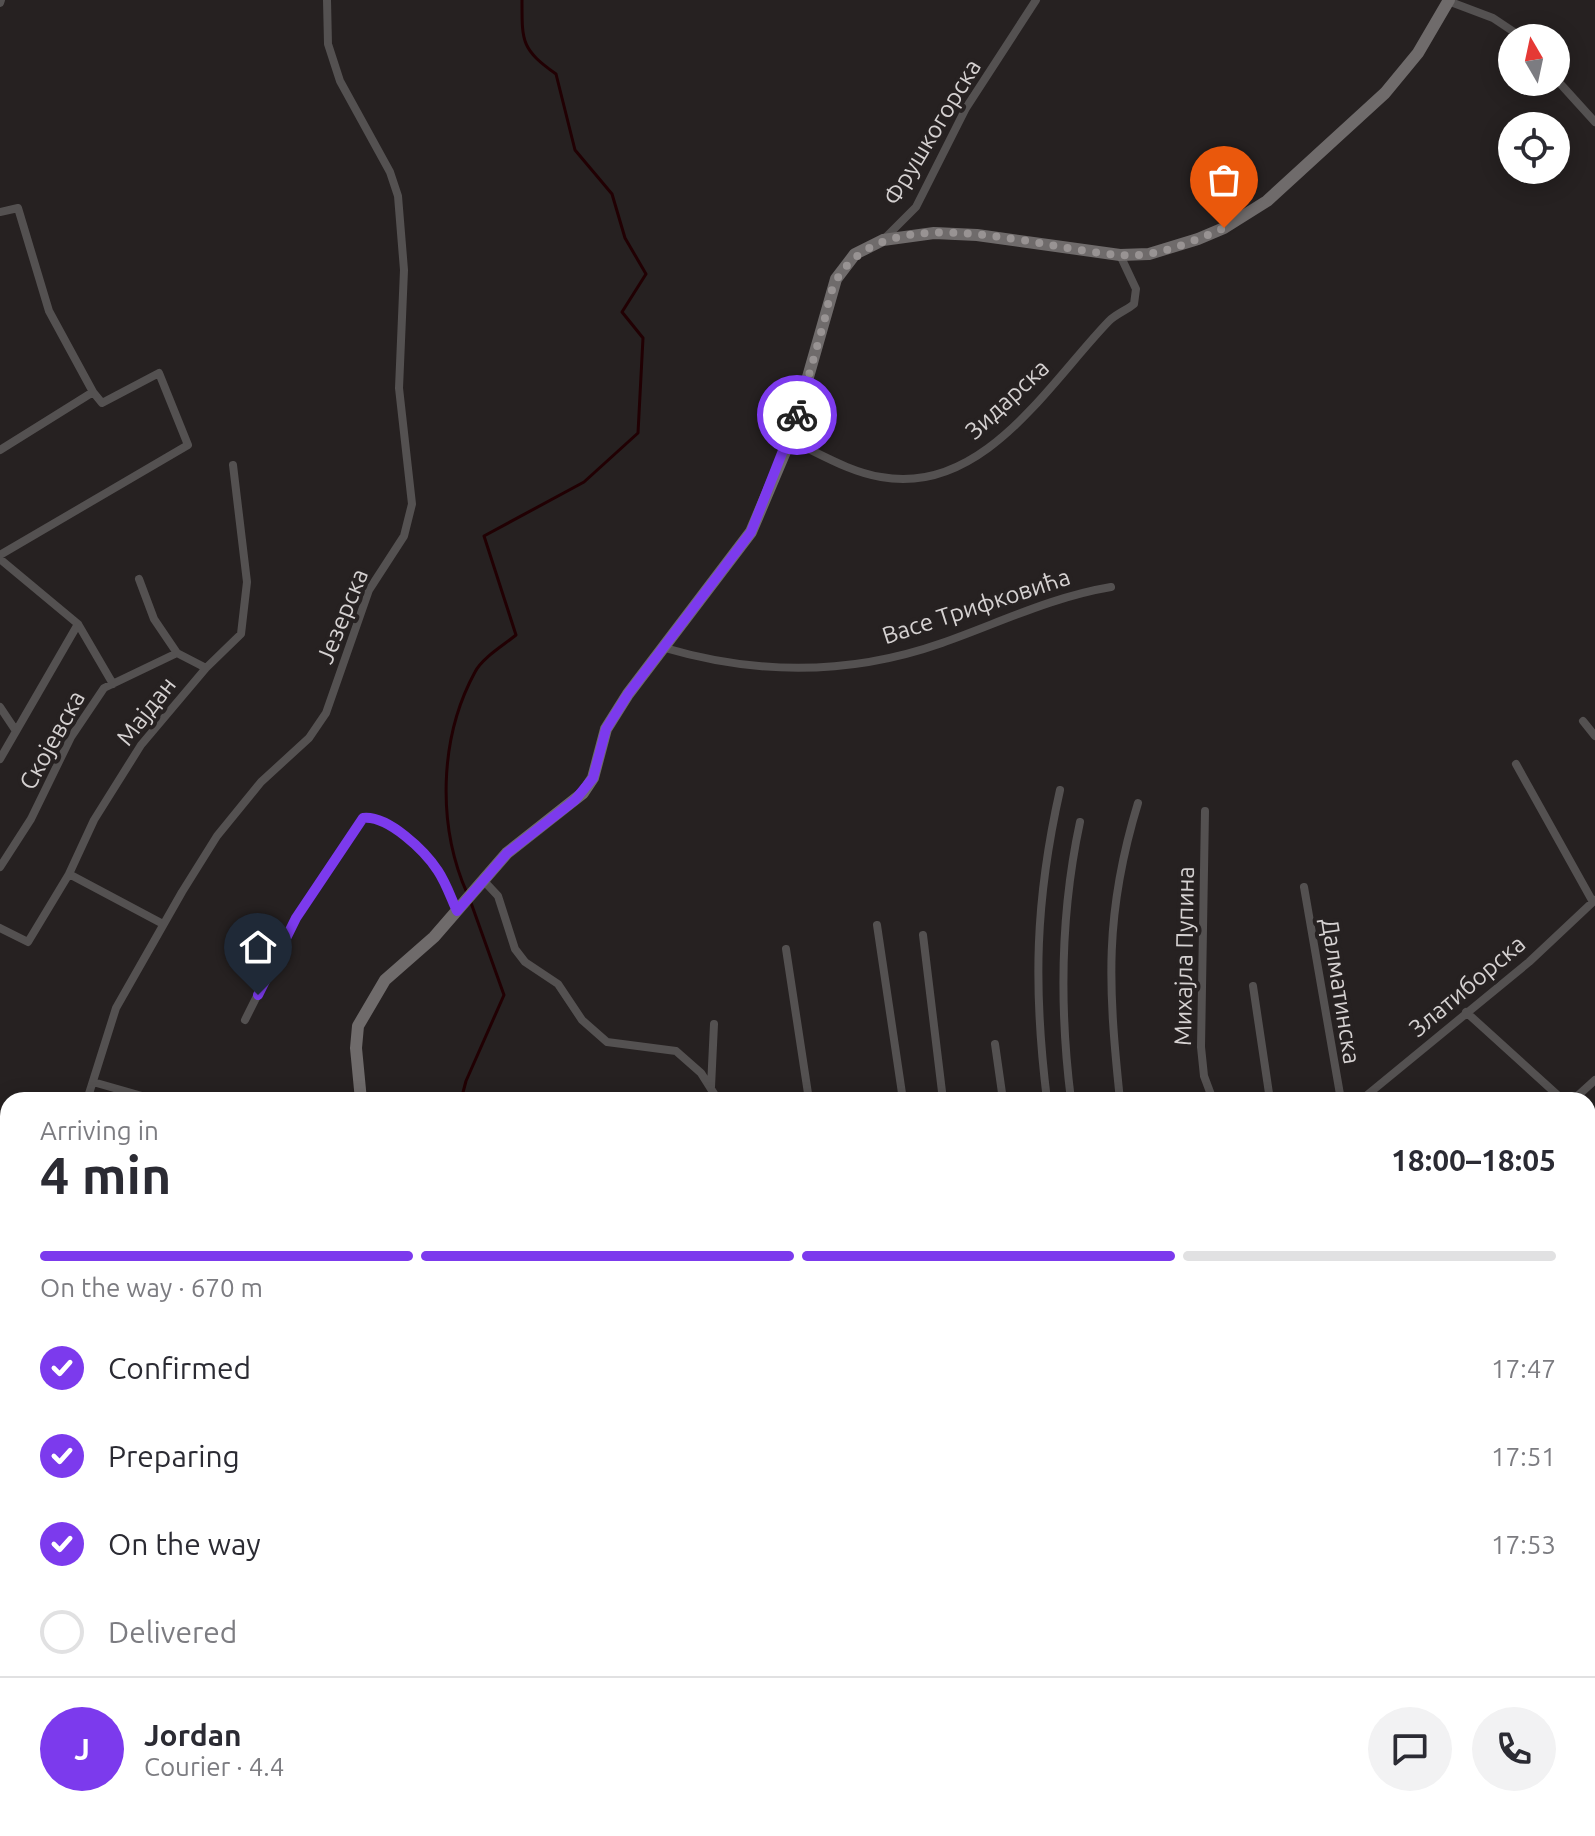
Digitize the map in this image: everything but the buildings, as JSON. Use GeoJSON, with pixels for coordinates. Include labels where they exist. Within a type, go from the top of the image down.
{"type":"FeatureCollection","features":[{"type":"Feature","properties":{"kind":"street","name":"Језерска"},"geometry":{"type":"LineString","coordinates":[[90,1092],[116,1008],[217,836],[261,782],[309,738],[326,713],[369,590],[404,536],[412,504],[399,388],[404,270],[398,196],[390,172],[340,81],[328,44],[327,0]]}},
{"type":"Feature","properties":{"kind":"street","name":"Фрушкогорска"},"geometry":{"type":"LineString","coordinates":[[883,240],[916,207],[966,108],[1036,0]]}},
{"type":"Feature","properties":{"kind":"street"},"geometry":{"type":"LineString","coordinates":[[360,1092],[356,1048],[358,1026],[385,980],[465,902],[507,853],[583,793],[593,778],[606,729],[628,694],[751,532],[790,440],[836,279],[855,254],[883,240],[934,233],[977,235],[1120,255],[1174,248],[1224,228],[1267,201],[1385,93],[1418,53],[1449,1],[1502,24]]}},
{"type":"Feature","properties":{"kind":"street"},"geometry":{"type":"LineString","coordinates":[[1570,94],[1595,122]]}},
{"type":"Feature","properties":{"kind":"street"},"geometry":{"type":"LineString","coordinates":[[0,212],[18,208],[49,311],[93,392],[102,403],[159,373],[188,445],[0,557],[78,624],[113,684]]}},
{"type":"Feature","properties":{"kind":"street","name":"Зидарска"},"geometry":{"type":"LineString","coordinates":[[790,440],[862,473],[883,478],[920,477],[964,462],[990,447],[1051,389],[1112,318],[1134,304],[1136,289],[1120,255]]}},
{"type":"Feature","properties":{"kind":"street"},"geometry":{"type":"LineString","coordinates":[[0,450],[93,392]]}},
{"type":"Feature","properties":{"kind":"street","name":"Мајдан"},"geometry":{"type":"LineString","coordinates":[[0,928],[28,942],[69,874],[94,820],[141,745],[206,668],[241,634],[247,582],[233,466]]}},
{"type":"Feature","properties":{"kind":"street"},"geometry":{"type":"LineString","coordinates":[[139,579],[154,619],[177,653],[206,668]]}},
{"type":"Feature","properties":{"kind":"street","name":"Васе Трифковића"},"geometry":{"type":"LineString","coordinates":[[665,648],[716,663],[800,670],[871,662],[940,644],[1048,601],[1111,587]]}},
{"type":"Feature","properties":{"kind":"street"},"geometry":{"type":"LineString","coordinates":[[0,759],[78,624]]}},
{"type":"Feature","properties":{"kind":"street","name":"Скојевска"},"geometry":{"type":"LineString","coordinates":[[0,867],[31,819],[71,737],[104,688],[177,653]]}},
{"type":"Feature","properties":{"kind":"street"},"geometry":{"type":"LineString","coordinates":[[0,707],[16,731]]}},
{"type":"Feature","properties":{"kind":"street"},"geometry":{"type":"LineString","coordinates":[[1583,721],[1595,736]]}},
{"type":"Feature","properties":{"kind":"street"},"geometry":{"type":"LineString","coordinates":[[1516,764],[1594,901]]}},
{"type":"Feature","properties":{"kind":"street"},"geometry":{"type":"LineString","coordinates":[[1046,1092],[1036,997],[1037,931],[1060,790]]}},
{"type":"Feature","properties":{"kind":"street"},"geometry":{"type":"LineString","coordinates":[[1119,1092],[1112,1031],[1110,938],[1118,875],[1138,803]]}},
{"type":"Feature","properties":{"kind":"street","name":"Михајла Пупина"},"geometry":{"type":"LineString","coordinates":[[1205,811],[1201,1047],[1204,1076],[1210,1092]]}},
{"type":"Feature","properties":{"kind":"street"},"geometry":{"type":"LineString","coordinates":[[245,1020],[296,918],[363,818],[381,820],[411,843],[465,902]]}},
{"type":"Feature","properties":{"kind":"street"},"geometry":{"type":"LineString","coordinates":[[1070,1092],[1061,951],[1066,894],[1080,822]]}},
{"type":"Feature","properties":{"kind":"street"},"geometry":{"type":"LineString","coordinates":[[69,874],[163,924]]}},
{"type":"Feature","properties":{"kind":"street"},"geometry":{"type":"LineString","coordinates":[[484,881],[498,896],[515,949],[525,962],[558,984],[582,1020],[607,1042],[676,1051],[714,1092]]}},
{"type":"Feature","properties":{"kind":"street","name":"Далматинска"},"geometry":{"type":"LineString","coordinates":[[1304,887],[1340,1092]]}},
{"type":"Feature","properties":{"kind":"street","name":"Златиборска"},"geometry":{"type":"LineString","coordinates":[[1371,1092],[1529,962],[1594,901]]}},
{"type":"Feature","properties":{"kind":"street"},"geometry":{"type":"LineString","coordinates":[[877,925],[902,1092]]}},
{"type":"Feature","properties":{"kind":"street"},"geometry":{"type":"LineString","coordinates":[[923,935],[942,1092]]}},
{"type":"Feature","properties":{"kind":"street"},"geometry":{"type":"LineString","coordinates":[[786,949],[808,1092]]}},
{"type":"Feature","properties":{"kind":"street"},"geometry":{"type":"LineString","coordinates":[[1253,986],[1269,1092]]}},
{"type":"Feature","properties":{"kind":"street"},"geometry":{"type":"LineString","coordinates":[[1466,1012],[1554,1092]]}},
{"type":"Feature","properties":{"kind":"street"},"geometry":{"type":"LineString","coordinates":[[711,1087],[714,1024]]}},
{"type":"Feature","properties":{"kind":"street"},"geometry":{"type":"LineString","coordinates":[[995,1044],[1002,1092]]}},
{"type":"Feature","properties":{"kind":"street"},"geometry":{"type":"LineString","coordinates":[[93,1082],[128,1092]]}},
{"type":"Feature","properties":{"kind":"waterway"},"geometry":{"type":"LineString","coordinates":[[467,893],[457,867],[447,811],[446,782],[454,725],[478,667],[516,635],[484,536],[584,482],[638,433],[643,338],[622,312],[646,274],[625,238],[612,194],[575,150],[556,74],[536,58],[526,43],[522,26],[522,0]]}},
{"type":"Feature","properties":{"kind":"waterway"},"geometry":{"type":"LineString","coordinates":[[463,1092],[504,995],[470,900]]}},
{"type":"Feature","properties":{"kind":"way so far"},"geometry":{"type":"LineString","coordinates":[[797,415],[836,279],[855,254],[869,246],[883,240],[934,233],[977,235],[1120,255],[1149,254],[1174,248],[1224,228]]}},
{"type":"Feature","properties":{"kind":"route"},"geometry":{"type":"LineString","coordinates":[[258,995],[296,918],[363,818],[381,820],[411,843],[437,870],[457,911],[507,853],[583,793],[593,778],[606,729],[628,694],[751,532],[790,440],[797,415]]}}]}
